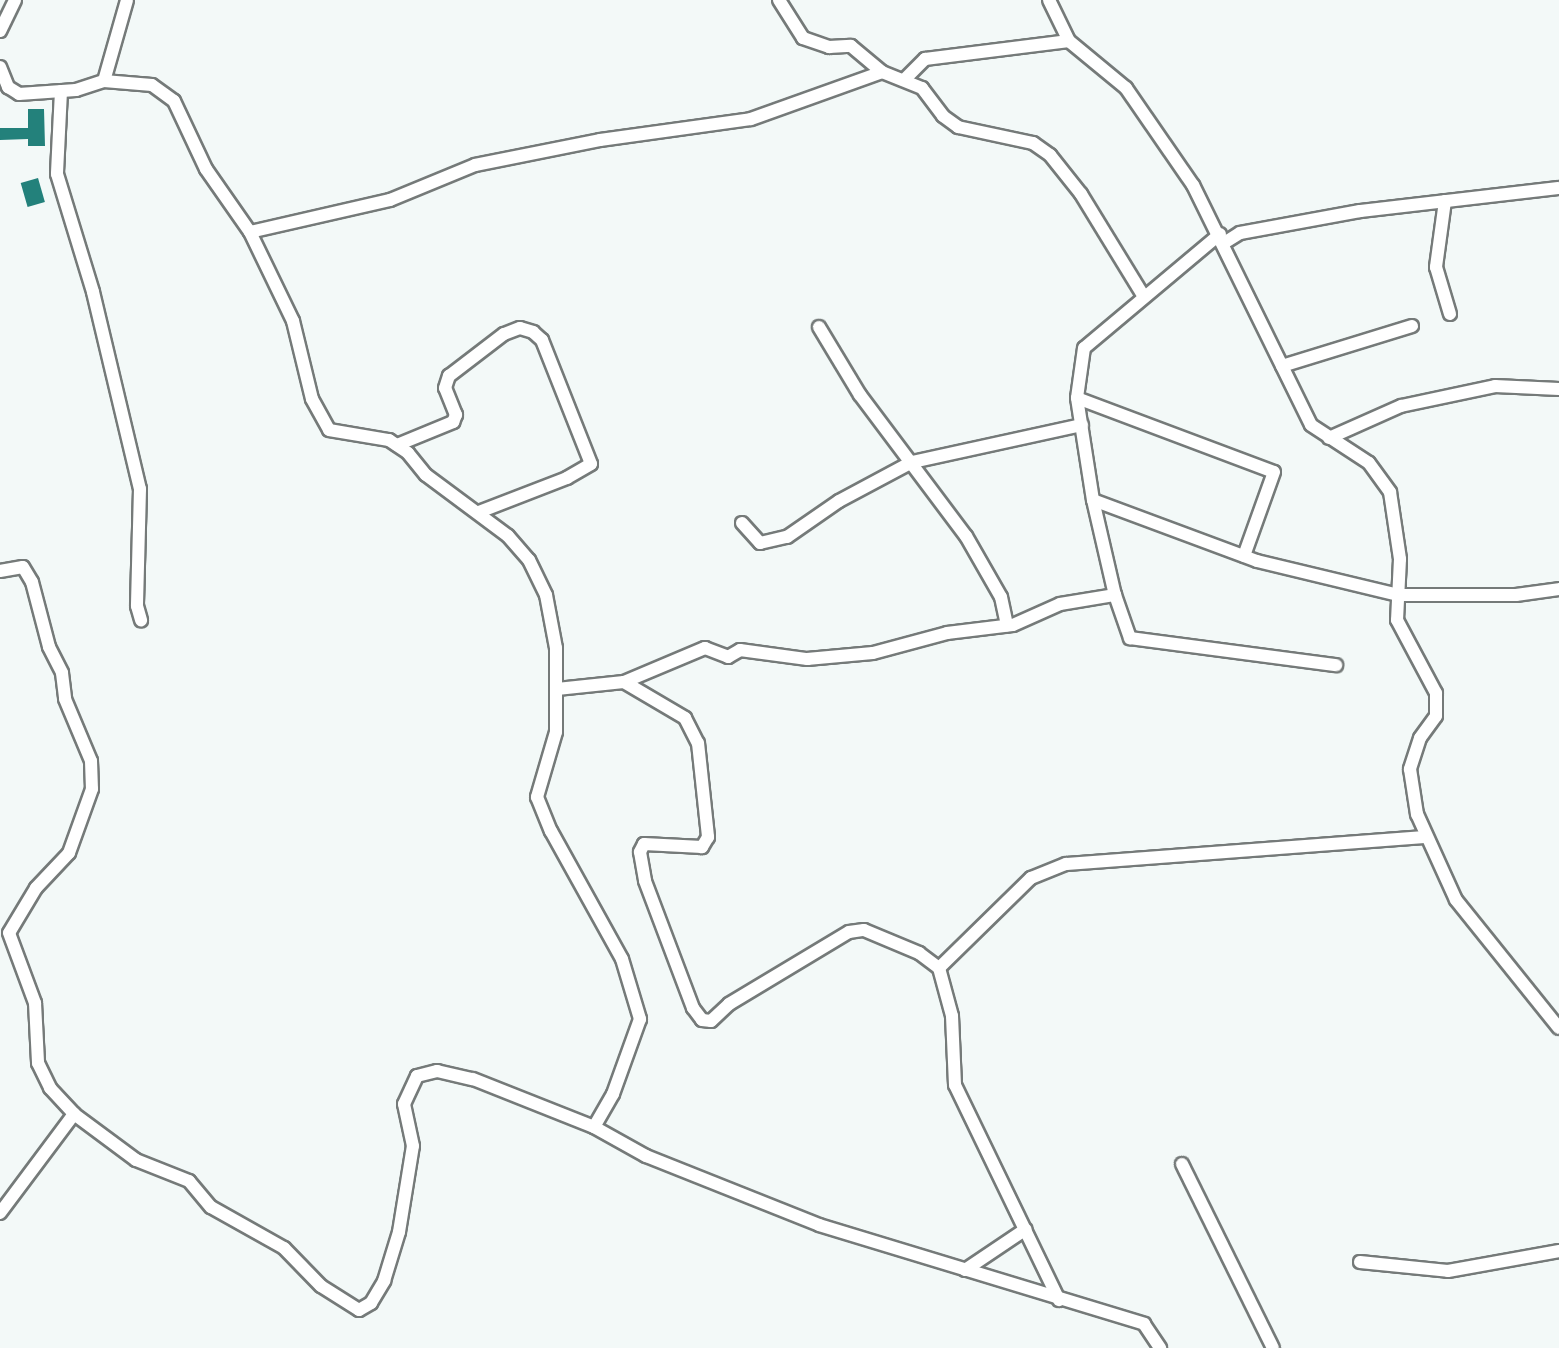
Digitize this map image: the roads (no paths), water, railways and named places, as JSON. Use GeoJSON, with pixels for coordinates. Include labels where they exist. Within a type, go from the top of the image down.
{"type":"FeatureCollection","features":[{"type":"Feature","properties":{"kind":"street"},"geometry":{"type":"LineString","coordinates":[[0,31],[15,0]]}},
{"type":"Feature","properties":{"kind":"street"},"geometry":{"type":"LineString","coordinates":[[104,81],[127,0]]}},
{"type":"Feature","properties":{"kind":"street"},"geometry":{"type":"LineString","coordinates":[[779,0],[803,38],[829,47],[851,46],[882,72],[922,88],[943,116],[958,127],[1034,143],[1050,155],[1082,194],[1143,295]]}},
{"type":"Feature","properties":{"kind":"street"},"geometry":{"type":"LineString","coordinates":[[1050,0],[1069,41],[1126,88],[1160,132],[1222,238],[1311,425],[1369,463],[1390,492],[1400,559],[1397,620],[1436,694],[1436,716],[1420,738],[1410,769],[1425,837],[1456,900],[1559,1028]]}},
{"type":"Feature","properties":{"kind":"street"},"geometry":{"type":"LineString","coordinates":[[904,80],[925,59],[1069,41]]}},
{"type":"Feature","properties":{"kind":"street"},"geometry":{"type":"LineString","coordinates":[[0,70],[8,87],[19,94],[61,91],[104,81],[152,85],[174,102],[206,169],[250,232],[293,321],[312,399],[329,430],[363,433],[397,445],[426,475],[479,512],[529,560],[546,595],[556,648],[556,733],[537,797],[551,831],[607,927],[640,1019],[622,1073],[594,1127]]}},
{"type":"Feature","properties":{"kind":"street"},"geometry":{"type":"LineString","coordinates":[[250,232],[390,200],[475,165],[600,140],[751,119],[882,72]]}},
{"type":"Feature","properties":{"kind":"street"},"geometry":{"type":"LineString","coordinates":[[61,91],[58,174],[93,292],[140,489],[137,606],[141,620]]}},
{"type":"Feature","properties":{"kind":"street"},"geometry":{"type":"LineString","coordinates":[[1336,664],[1130,638],[1115,595],[1093,500],[1077,398],[1084,348],[1143,295],[1222,238],[1286,224],[1559,188]]}},
{"type":"Feature","properties":{"kind":"street"},"geometry":{"type":"LineString","coordinates":[[1445,201],[1436,267],[1450,314]]}},
{"type":"Feature","properties":{"kind":"street"},"geometry":{"type":"LineString","coordinates":[[1282,366],[1412,326]]}},
{"type":"Feature","properties":{"kind":"street"},"geometry":{"type":"LineString","coordinates":[[819,327],[846,375],[912,462],[986,569],[1002,597],[1007,625]]}},
{"type":"Feature","properties":{"kind":"street"},"geometry":{"type":"LineString","coordinates":[[397,445],[453,422],[456,415],[445,388],[449,376],[504,334],[520,328],[534,332],[542,340],[591,464],[567,478],[479,512]]}},
{"type":"Feature","properties":{"kind":"street"},"geometry":{"type":"LineString","coordinates":[[1329,438],[1401,406],[1495,386],[1559,389]]}},
{"type":"Feature","properties":{"kind":"street"},"geometry":{"type":"LineString","coordinates":[[1077,398],[1274,472],[1244,556]]}},
{"type":"Feature","properties":{"kind":"street"},"geometry":{"type":"LineString","coordinates":[[742,523],[760,543],[787,537],[839,501],[912,462],[1082,425]]}},
{"type":"Feature","properties":{"kind":"street"},"geometry":{"type":"LineString","coordinates":[[1093,500],[1244,556],[1399,595],[1516,595],[1559,589]]}},
{"type":"Feature","properties":{"kind":"street"},"geometry":{"type":"LineString","coordinates":[[0,571],[23,567],[32,582],[49,647],[62,673],[65,699],[91,761],[92,789],[69,853],[36,888],[5,935],[35,1003],[38,1062],[50,1088],[74,1114],[136,1160],[189,1181],[211,1207],[284,1248],[321,1286],[359,1310],[371,1303],[384,1281],[399,1232],[413,1146],[404,1104],[417,1076],[437,1071],[472,1079],[594,1127],[646,1156],[820,1225],[1144,1324],[1160,1348]]}},
{"type":"Feature","properties":{"kind":"street"},"geometry":{"type":"LineString","coordinates":[[556,689],[624,682],[705,648],[728,657],[740,650],[764,650],[807,659],[873,653],[947,633],[1007,625],[1060,604],[1115,595]]}},
{"type":"Feature","properties":{"kind":"street"},"geometry":{"type":"LineString","coordinates":[[624,682],[685,718],[698,743],[709,837],[702,847],[644,844],[640,852],[645,881],[693,1008],[702,1020],[711,1021],[729,1004],[849,932],[864,930],[919,953],[939,968],[952,1016],[955,1085],[1059,1300]]}},
{"type":"Feature","properties":{"kind":"street"},"geometry":{"type":"LineString","coordinates":[[939,968],[1031,878],[1066,864],[1425,837]]}},
{"type":"Feature","properties":{"kind":"street"},"geometry":{"type":"LineString","coordinates":[[0,1213],[74,1114]]}},
{"type":"Feature","properties":{"kind":"street"},"geometry":{"type":"LineString","coordinates":[[1182,1164],[1273,1348]]}},
{"type":"Feature","properties":{"kind":"street"},"geometry":{"type":"LineString","coordinates":[[965,1270],[1026,1229]]}},
{"type":"Feature","properties":{"kind":"street"},"geometry":{"type":"LineString","coordinates":[[1360,1262],[1448,1271],[1559,1251]]}}]}
